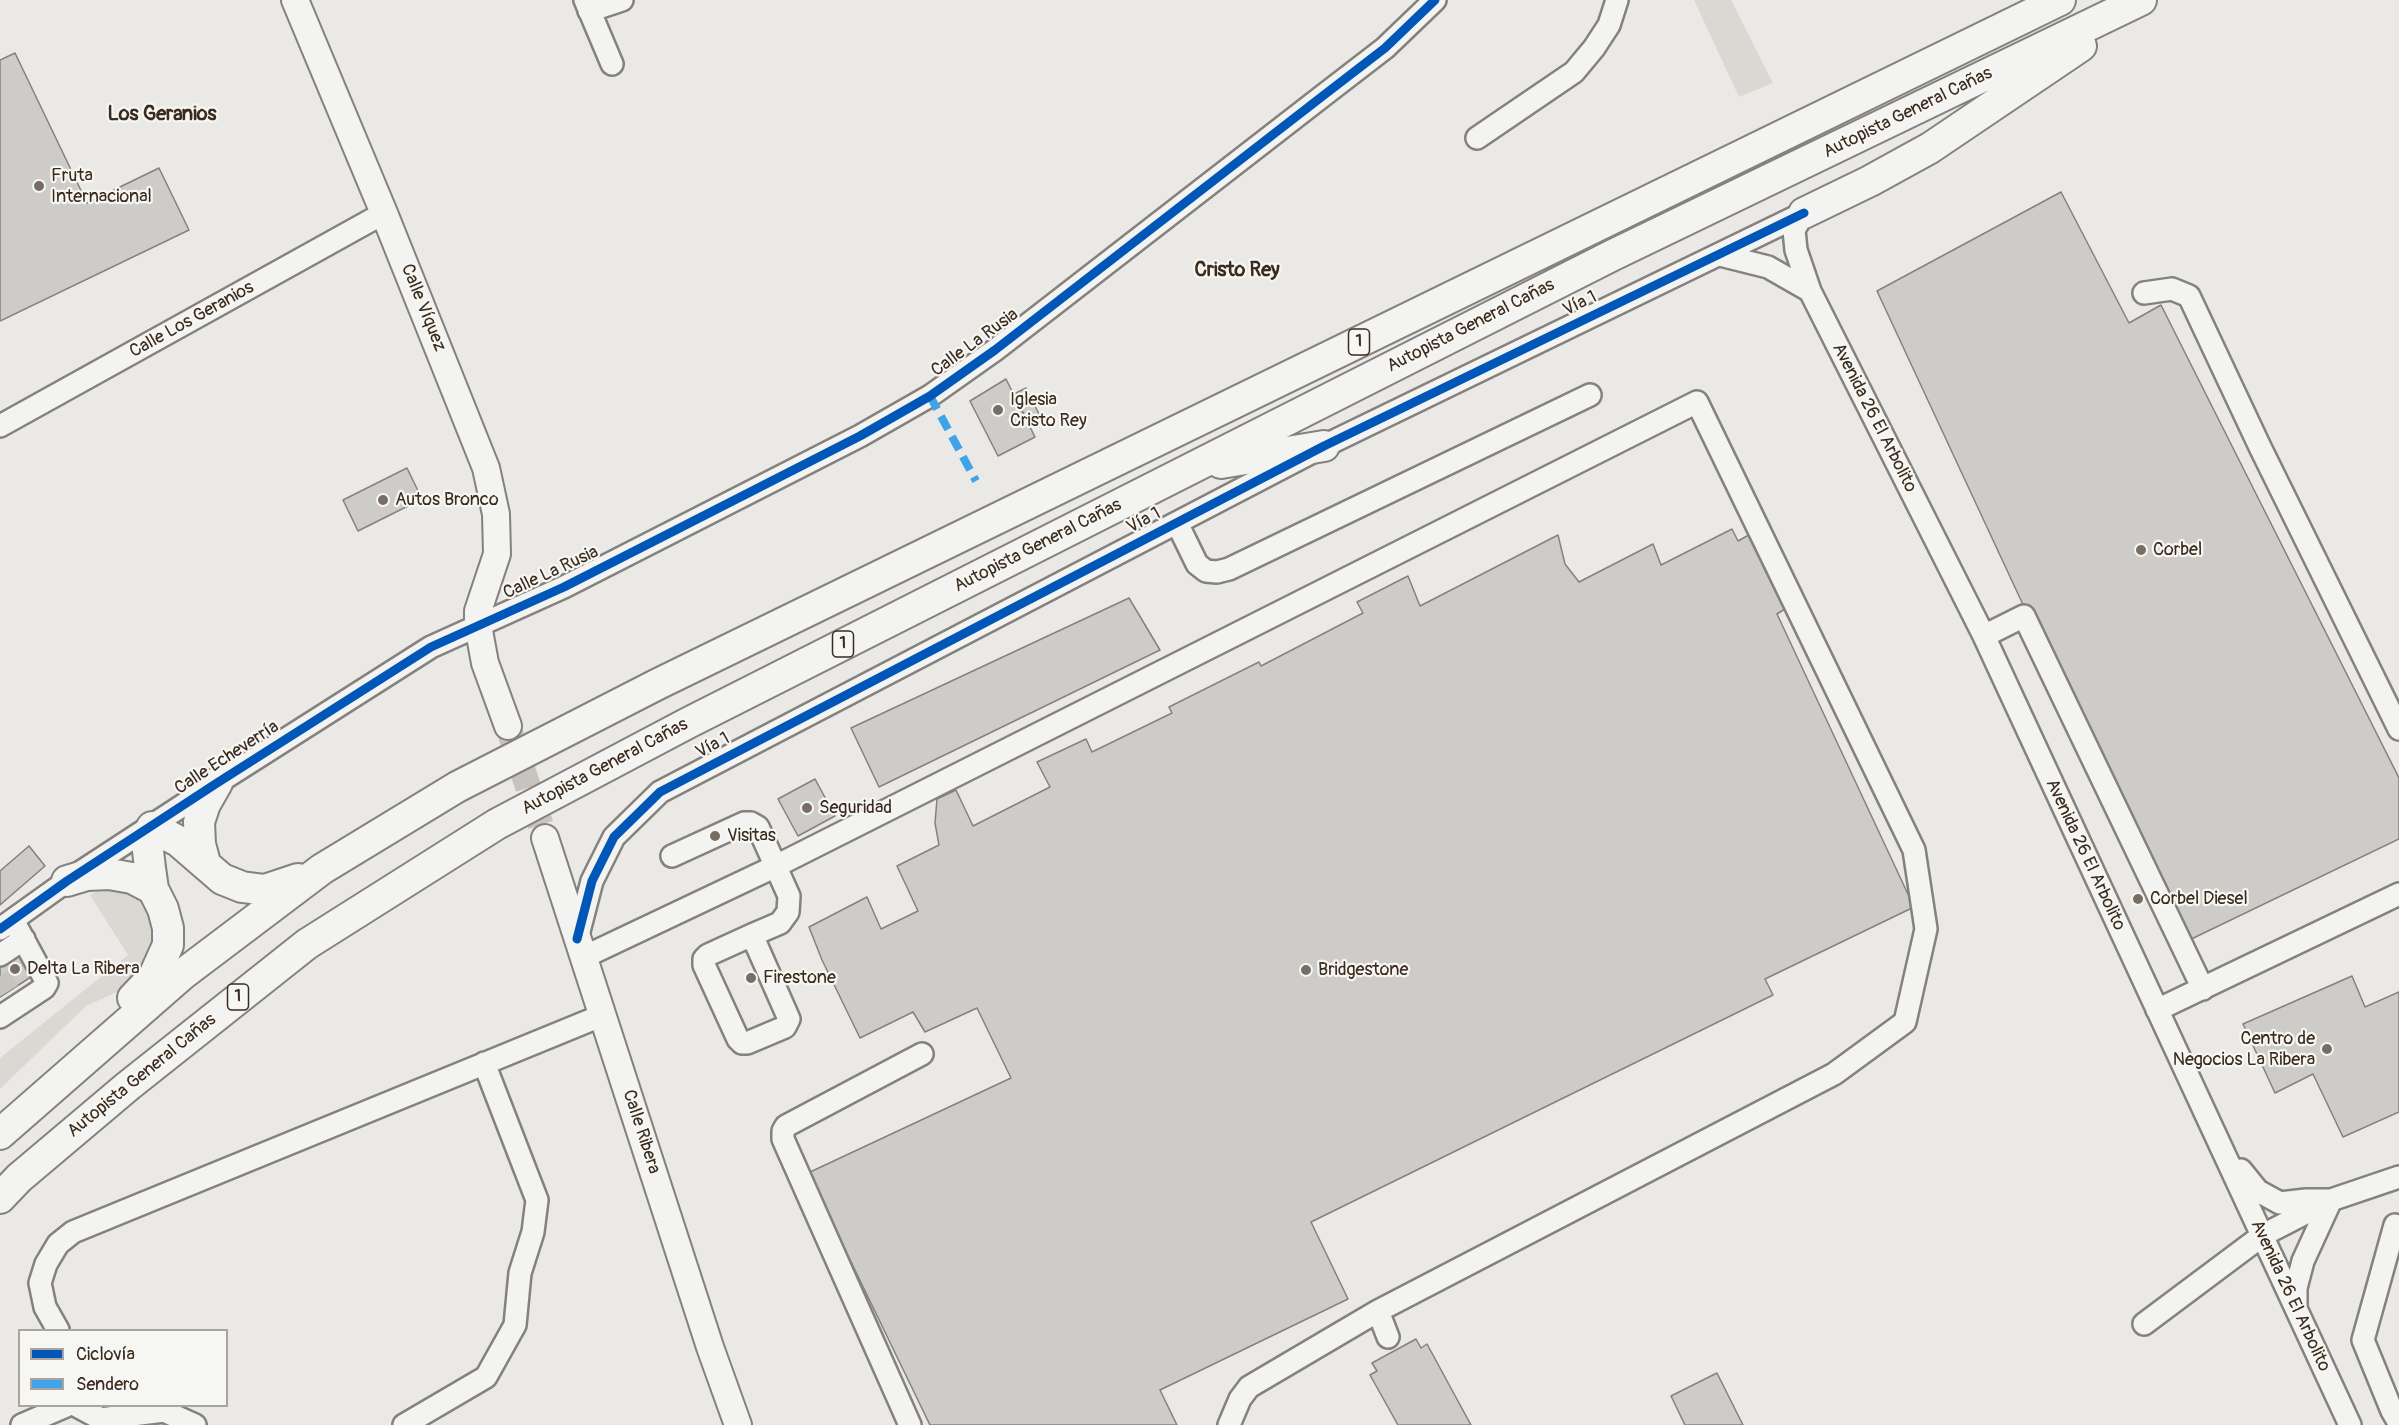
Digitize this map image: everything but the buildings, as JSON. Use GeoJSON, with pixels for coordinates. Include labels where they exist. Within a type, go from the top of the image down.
{"type":"FeatureCollection","features":[{"type":"Feature","properties":{"kind":"highway","name":"Autopista General Cañas"},"geometry":{"type":"LineString","coordinates":[[0,1133],[183,974],[322,869],[457,787],[658,684],[2060,0]]}},
{"type":"Feature","properties":{"kind":"highway","name":"Autopista General Cañas"},"geometry":{"type":"LineString","coordinates":[[0,1198],[20,1178],[128,1086],[289,957],[497,824],[688,723],[1612,255],[2141,0]]}},
{"type":"Feature","properties":{"kind":"highway"},"geometry":{"type":"LineString","coordinates":[[1804,213],[1870,181],[1930,148],[2152,0]]}},
{"type":"Feature","properties":{"kind":"highway"},"geometry":{"type":"LineString","coordinates":[[1192,468],[1324,446]]}},
{"type":"Feature","properties":{"kind":"highway"},"geometry":{"type":"LineString","coordinates":[[205,863],[200,844],[199,822],[205,804],[218,783]]}},
{"type":"Feature","properties":{"kind":"highway"},"geometry":{"type":"LineString","coordinates":[[0,1133],[96,1028],[138,994],[154,976],[168,945],[168,928],[163,909],[153,889],[147,851],[152,827],[178,840],[222,879],[242,887],[265,890],[282,886],[322,869]]}},
{"type":"Feature","properties":{"kind":"highway"},"geometry":{"type":"LineString","coordinates":[[67,881],[87,875],[109,874],[132,878],[153,889]]}},
{"type":"Feature","properties":{"kind":"main road","name":"Calle Víquez"},"geometry":{"type":"LineString","coordinates":[[295,0],[384,213],[486,468],[496,514],[497,554],[478,611],[478,625]]}},
{"type":"Feature","properties":{"kind":"main road"},"geometry":{"type":"LineString","coordinates":[[478,625],[485,663],[508,726]]}},
{"type":"Feature","properties":{"kind":"main road","name":"Calle Ribera"},"geometry":{"type":"LineString","coordinates":[[545,838],[710,1347],[738,1425]]}},
{"type":"Feature","properties":{"kind":"street"},"geometry":{"type":"LineString","coordinates":[[612,64],[587,6],[622,0]]}},
{"type":"Feature","properties":{"kind":"street","name":"Calle La Rusia"},"geometry":{"type":"LineString","coordinates":[[478,625],[564,586],[659,538],[860,436],[930,396],[995,350],[1341,82],[1384,48],[1435,0]]}},
{"type":"Feature","properties":{"kind":"street"},"geometry":{"type":"LineString","coordinates":[[1477,138],[1574,72],[1609,25],[1617,0]]}},
{"type":"Feature","properties":{"kind":"street","name":"Calle Los Geranios"},"geometry":{"type":"LineString","coordinates":[[0,426],[384,213]]}},
{"type":"Feature","properties":{"kind":"street","name":"Vía 1"},"geometry":{"type":"LineString","coordinates":[[581,948],[592,881],[614,837],[660,792],[1324,446],[1804,213]]}},
{"type":"Feature","properties":{"kind":"street","name":"Avenida 26 El Arbolito"},"geometry":{"type":"LineString","coordinates":[[1804,213],[1794,230],[1796,250],[1810,291],[1984,636],[2350,1425]]}},
{"type":"Feature","properties":{"kind":"street"},"geometry":{"type":"LineString","coordinates":[[1720,255],[1768,267],[1810,291]]}},
{"type":"Feature","properties":{"kind":"street"},"geometry":{"type":"LineString","coordinates":[[2144,293],[2172,288],[2189,296],[2260,447],[2399,729]]}},
{"type":"Feature","properties":{"kind":"street"},"geometry":{"type":"LineString","coordinates":[[1177,523],[1197,564],[1206,571],[1217,572],[1229,569],[1590,395]]}},
{"type":"Feature","properties":{"kind":"street"},"geometry":{"type":"LineString","coordinates":[[581,948],[776,866],[1697,402],[1914,850],[1926,929],[1905,1022],[1834,1074],[1378,1311],[1249,1387],[1240,1399],[1229,1425]]}},
{"type":"Feature","properties":{"kind":"street"},"geometry":{"type":"LineString","coordinates":[[1984,636],[2024,616],[2203,989]]}},
{"type":"Feature","properties":{"kind":"street","name":"Calle Echeverría"},"geometry":{"type":"LineString","coordinates":[[6,924],[67,881],[431,647],[478,625]]}},
{"type":"Feature","properties":{"kind":"street"},"geometry":{"type":"LineString","coordinates":[[672,856],[744,823],[751,823],[758,827],[789,896],[788,912],[780,923],[752,935],[704,959],[704,965],[738,1039],[747,1044],[785,1027],[789,1019],[752,935]]}},
{"type":"Feature","properties":{"kind":"street"},"geometry":{"type":"LineString","coordinates":[[2157,1010],[2399,894]]}},
{"type":"Feature","properties":{"kind":"street"},"geometry":{"type":"LineString","coordinates":[[6,924],[24,939],[47,983],[44,988],[8,1005]]}},
{"type":"Feature","properties":{"kind":"street"},"geometry":{"type":"LineString","coordinates":[[0,955],[24,939]]}},
{"type":"Feature","properties":{"kind":"street"},"geometry":{"type":"LineString","coordinates":[[57,1329],[45,1307],[40,1283],[52,1254],[58,1245],[73,1232],[603,1015]]}},
{"type":"Feature","properties":{"kind":"street"},"geometry":{"type":"LineString","coordinates":[[2168,1035],[2181,1048],[2195,1069],[2242,1172],[2258,1191],[2280,1203],[2331,1200]]}},
{"type":"Feature","properties":{"kind":"street"},"geometry":{"type":"LineString","coordinates":[[910,1425],[783,1138],[783,1131],[786,1126],[922,1054]]}},
{"type":"Feature","properties":{"kind":"street"},"geometry":{"type":"LineString","coordinates":[[404,1425],[486,1377],[515,1325],[520,1273],[533,1232],[537,1200],[484,1063]]}},
{"type":"Feature","properties":{"kind":"street"},"geometry":{"type":"LineString","coordinates":[[2144,1324],[2263,1235],[2331,1200],[2399,1177]]}},
{"type":"Feature","properties":{"kind":"street"},"geometry":{"type":"LineString","coordinates":[[2296,1311],[2296,1288],[2303,1261],[2331,1200]]}},
{"type":"Feature","properties":{"kind":"street"},"geometry":{"type":"LineString","coordinates":[[2395,1225],[2363,1340],[2399,1423]]}},
{"type":"Feature","properties":{"kind":"street"},"geometry":{"type":"LineString","coordinates":[[1378,1311],[1388,1337]]}},
{"type":"Feature","properties":{"kind":"street"},"geometry":{"type":"LineString","coordinates":[[22,1425],[64,1407]]}},
{"type":"Feature","properties":{"kind":"street"},"geometry":{"type":"LineString","coordinates":[[79,1407],[101,1419],[164,1411],[195,1425]]}},
{"type":"Feature","properties":{"kind":"shaded area"},"geometry":{"type":"Polygon","coordinates":[[[1694,0],[1731,0],[1773,83],[1739,97],[1694,0]]]}},
{"type":"Feature","properties":{"kind":"shaded area"},"geometry":{"type":"Polygon","coordinates":[[[115,888],[133,893],[144,904],[152,920],[155,955],[130,986],[86,1006],[0,1089],[0,1058],[128,955],[90,895],[101,889],[115,888]]]}},
{"type":"Feature","properties":{"kind":"tunnel"},"geometry":{"type":"LineString","coordinates":[[508,726],[545,838]]}},
{"type":"Feature","properties":{"kind":"tunnel"},"geometry":{"type":"LineString","coordinates":[[0,976],[9,991]]}},
{"type":"Feature","properties":{"kind":"marked path"},"geometry":{"type":"LineString","coordinates":[[930,396],[976,481]]}},
{"type":"Feature","properties":{"kind":"cycle path"},"geometry":{"type":"LineString","coordinates":[[0,929],[67,881],[431,647],[564,587],[860,436],[930,396],[995,350],[1385,48],[1435,0]]}},
{"type":"Feature","properties":{"kind":"cycle path"},"geometry":{"type":"LineString","coordinates":[[577,939],[592,881],[614,837],[660,792],[1324,446],[1804,213]]}},
{"type":"Feature","properties":{"kind":"place","name":"Fruta Internacional"},"geometry":{"type":"Point","coordinates":[39,186]}},
{"type":"Feature","properties":{"kind":"place","name":"Iglesia Cristo Rey"},"geometry":{"type":"Point","coordinates":[998,410]}},
{"type":"Feature","properties":{"kind":"place","name":"Autos Bronco"},"geometry":{"type":"Point","coordinates":[383,500]}},
{"type":"Feature","properties":{"kind":"place","name":"Corbel"},"geometry":{"type":"Point","coordinates":[2141,550]}},
{"type":"Feature","properties":{"kind":"place","name":"Seguridad"},"geometry":{"type":"Point","coordinates":[807,808]}},
{"type":"Feature","properties":{"kind":"place","name":"Visitas"},"geometry":{"type":"Point","coordinates":[715,836]}},
{"type":"Feature","properties":{"kind":"place","name":"Corbel Diesel"},"geometry":{"type":"Point","coordinates":[2138,899]}},
{"type":"Feature","properties":{"kind":"place","name":"Delta La Ribera"},"geometry":{"type":"Point","coordinates":[15,969]}},
{"type":"Feature","properties":{"kind":"place","name":"Bridgestone"},"geometry":{"type":"Point","coordinates":[1306,970]}},
{"type":"Feature","properties":{"kind":"place","name":"Firestone"},"geometry":{"type":"Point","coordinates":[751,978]}},
{"type":"Feature","properties":{"kind":"place","name":"Centro de Negocios La Ribera"},"geometry":{"type":"Point","coordinates":[2327,1049]}},
{"type":"Feature","properties":{"kind":"district","name":"Los Geranios"},"geometry":{"type":"Point","coordinates":[162,115]}},
{"type":"Feature","properties":{"kind":"district","name":"Cristo Rey"},"geometry":{"type":"Point","coordinates":[1237,271]}}]}
